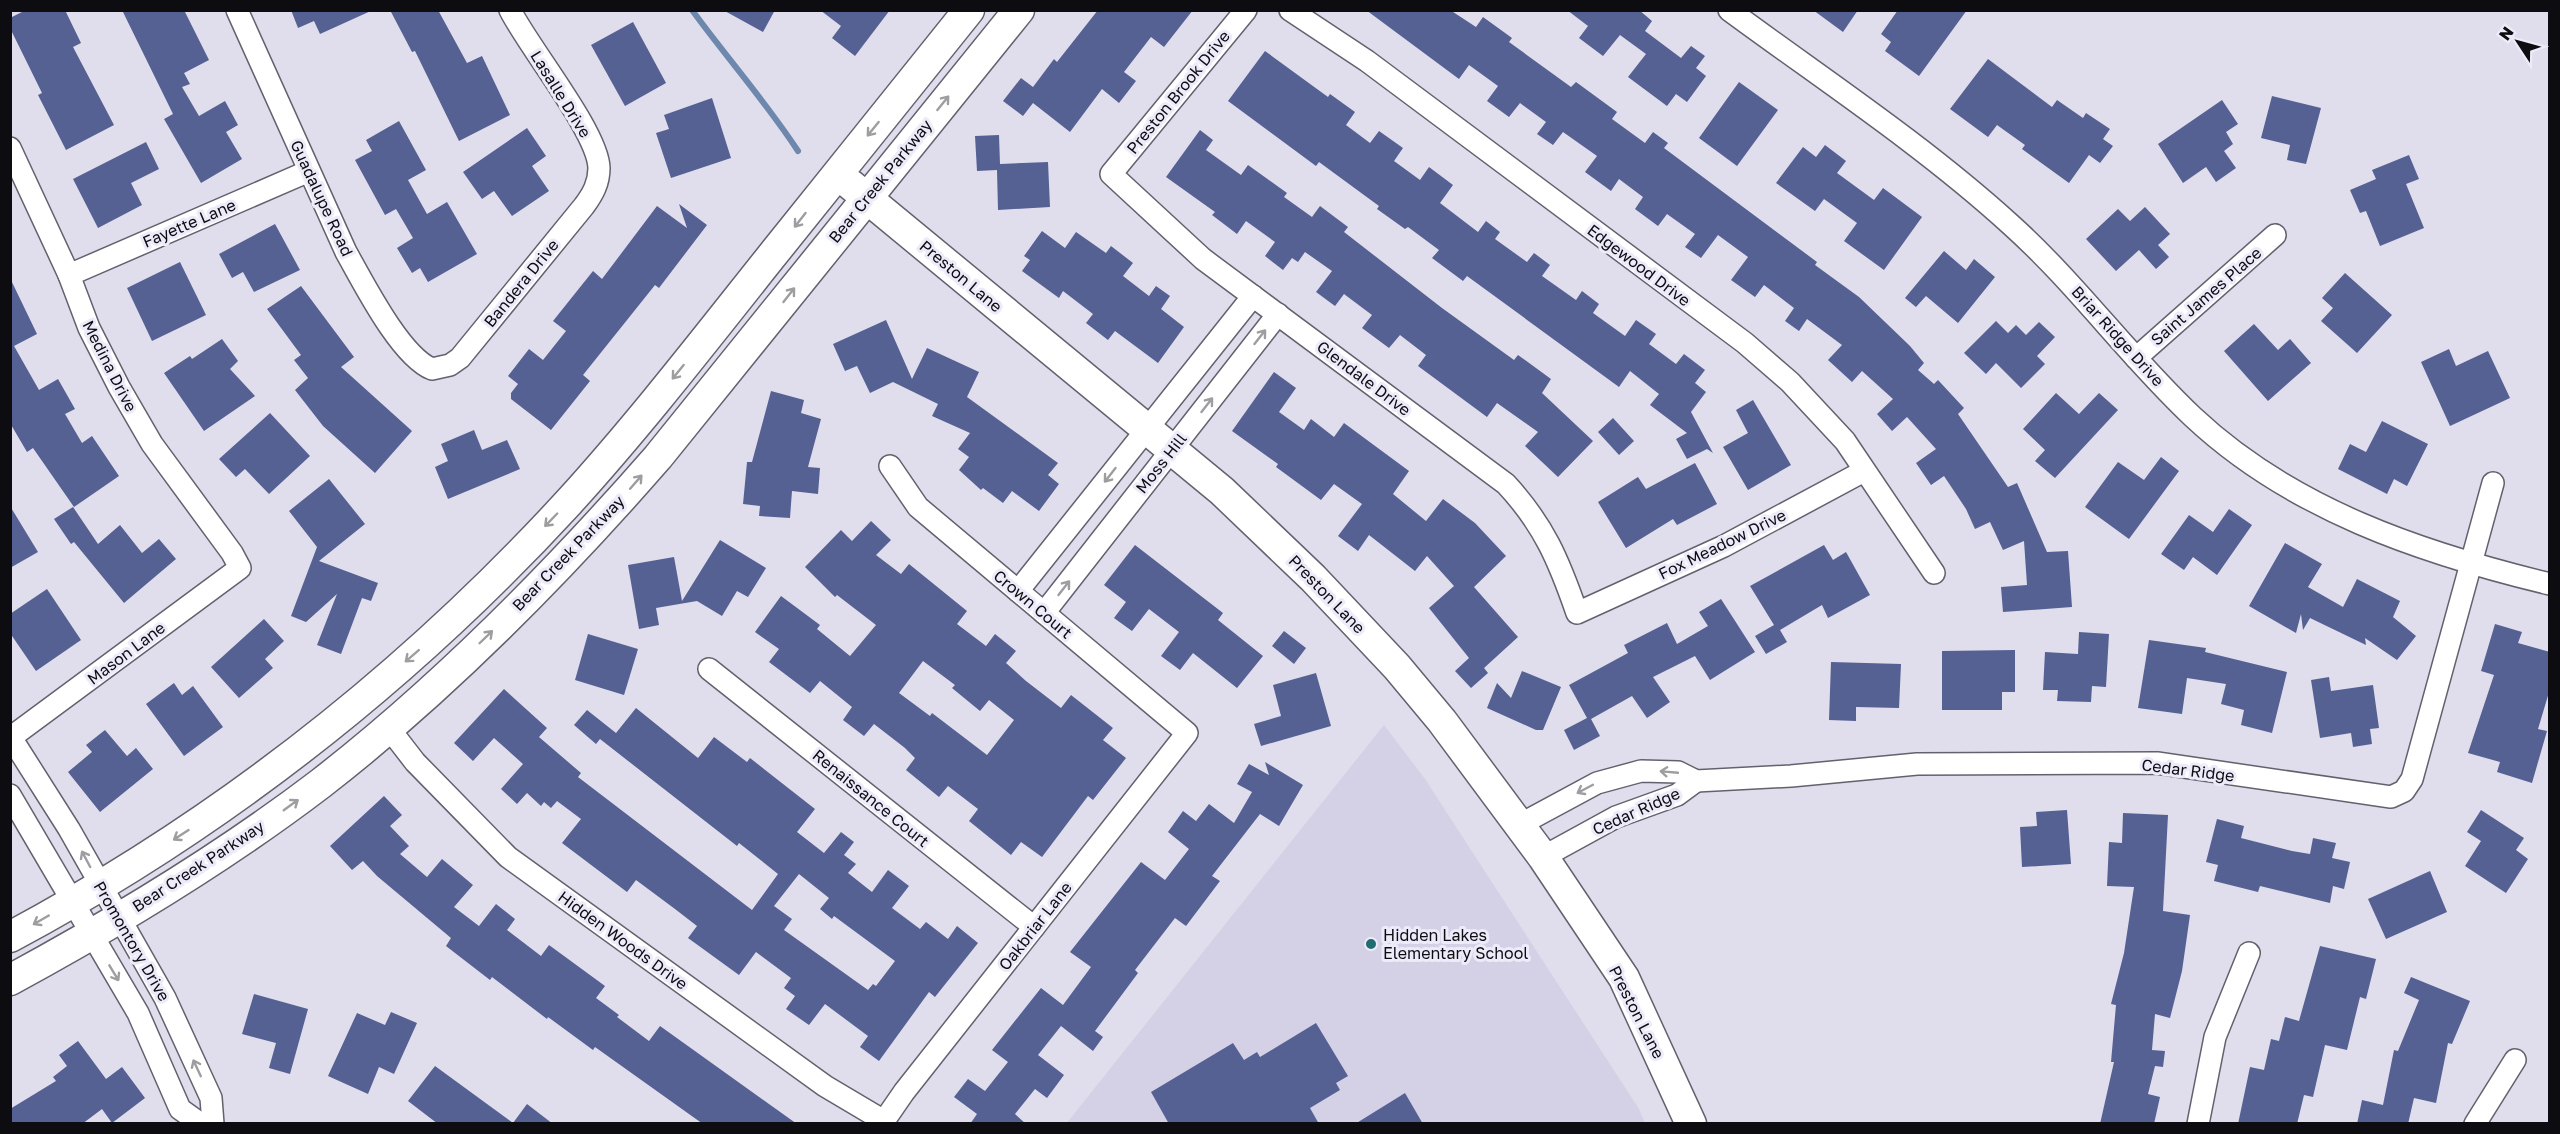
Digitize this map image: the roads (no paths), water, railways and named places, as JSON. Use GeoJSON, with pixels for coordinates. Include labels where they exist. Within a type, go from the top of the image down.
{"type":"FeatureCollection","features":[{"type":"Feature","properties":{"kind":"main road"},"geometry":{"type":"LineString","coordinates":[[10,937],[72,902],[230,802],[297,753],[443,627],[567,504],[629,433],[969,10]]}},
{"type":"Feature","properties":{"kind":"main road","name":"Bear Creek Parkway"},"geometry":{"type":"LineString","coordinates":[[10,980],[90,934],[251,834],[320,783],[453,670],[595,529],[687,421],[1019,10]]}},
{"type":"Feature","properties":{"kind":"main road","name":"Preston Lane"},"geometry":{"type":"LineString","coordinates":[[837,174],[1222,491],[1314,578],[1397,667],[1442,720],[1543,857],[1624,978],[1691,1124]]}},
{"type":"Feature","properties":{"kind":"street","name":"Guadalupe Road"},"geometry":{"type":"LineString","coordinates":[[237,10],[346,252],[366,288],[406,348],[419,362],[432,369]]}},
{"type":"Feature","properties":{"kind":"street","name":"Lasalle Drive"},"geometry":{"type":"LineString","coordinates":[[510,10],[596,152],[598,181]]}},
{"type":"Feature","properties":{"kind":"street","name":"Preston Brook Drive"},"geometry":{"type":"LineString","coordinates":[[1111,174],[1246,10]]}},
{"type":"Feature","properties":{"kind":"street","name":"Edgewood Drive"},"geometry":{"type":"LineString","coordinates":[[1290,10],[1367,62],[1745,343],[1818,411],[1845,441],[1934,573]]}},
{"type":"Feature","properties":{"kind":"street","name":"Briar Ridge Drive"},"geometry":{"type":"LineString","coordinates":[[1729,10],[1923,152],[2010,224],[2075,288],[2136,358],[2193,417],[2249,462],[2370,530],[2472,565],[2550,584]]}},
{"type":"Feature","properties":{"kind":"street","name":"Medina Drive"},"geometry":{"type":"LineString","coordinates":[[11,148],[69,275],[89,328],[119,387],[152,444],[232,553],[240,568]]}},
{"type":"Feature","properties":{"kind":"street","name":"Fayette Lane"},"geometry":{"type":"LineString","coordinates":[[69,275],[309,171]]}},
{"type":"Feature","properties":{"kind":"street","name":"Glendale Drive"},"geometry":{"type":"LineString","coordinates":[[1111,174],[1203,259],[1506,484],[1528,508],[1559,561],[1577,613]]}},
{"type":"Feature","properties":{"kind":"street","name":"Bandera Drive"},"geometry":{"type":"LineString","coordinates":[[432,369],[450,365],[460,358],[594,194],[598,181]]}},
{"type":"Feature","properties":{"kind":"street","name":"Saint James Place"},"geometry":{"type":"LineString","coordinates":[[2136,358],[2276,235]]}},
{"type":"Feature","properties":{"kind":"street","name":"Moss Hill"},"geometry":{"type":"LineString","coordinates":[[1018,591],[1145,428],[1253,296]]}},
{"type":"Feature","properties":{"kind":"street","name":"Moss Hill"},"geometry":{"type":"LineString","coordinates":[[1044,613],[1278,314]]}},
{"type":"Feature","properties":{"kind":"street","name":"Crown Court"},"geometry":{"type":"LineString","coordinates":[[890,466],[918,507],[1187,733]]}},
{"type":"Feature","properties":{"kind":"street","name":"Fox Meadow Drive"},"geometry":{"type":"LineString","coordinates":[[1577,613],[1724,546],[1864,471]]}},
{"type":"Feature","properties":{"kind":"street","name":"Cedar Ridge"},"geometry":{"type":"LineString","coordinates":[[1519,825],[1597,783],[1641,771],[1678,772],[1696,781],[1791,776],[1917,764],[2157,763],[2391,797],[2404,791],[2412,779],[2493,483]]}},
{"type":"Feature","properties":{"kind":"street","name":"Mason Lane"},"geometry":{"type":"LineString","coordinates":[[11,737],[240,568]]}},
{"type":"Feature","properties":{"kind":"street","name":"Renaissance Court"},"geometry":{"type":"LineString","coordinates":[[709,669],[1034,927]]}},
{"type":"Feature","properties":{"kind":"street","name":"Hidden Woods Drive"},"geometry":{"type":"LineString","coordinates":[[388,727],[415,762],[508,857],[825,1086],[884,1121]]}},
{"type":"Feature","properties":{"kind":"street","name":"Oakbriar Lane"},"geometry":{"type":"LineString","coordinates":[[884,1121],[1187,733]]}},
{"type":"Feature","properties":{"kind":"street","name":"Promontory Drive"},"geometry":{"type":"LineString","coordinates":[[11,737],[58,811],[165,998],[211,1098],[213,1124]]}},
{"type":"Feature","properties":{"kind":"street","name":"Cedar Ridge"},"geometry":{"type":"LineString","coordinates":[[1543,857],[1616,817],[1677,795],[1696,781]]}},
{"type":"Feature","properties":{"kind":"street","name":"Promontory Drive"},"geometry":{"type":"LineString","coordinates":[[10,795],[138,1013],[180,1109],[201,1124]]}},
{"type":"Feature","properties":{"kind":"street"},"geometry":{"type":"LineString","coordinates":[[30,829],[58,811]]}},
{"type":"Feature","properties":{"kind":"street"},"geometry":{"type":"LineString","coordinates":[[2198,1124],[2215,1037],[2249,953]]}},
{"type":"Feature","properties":{"kind":"street"},"geometry":{"type":"LineString","coordinates":[[138,1013],[165,998]]}},
{"type":"Feature","properties":{"kind":"street"},"geometry":{"type":"LineString","coordinates":[[2475,1124],[2515,1060]]}},
{"type":"Feature","properties":{"kind":"waterway"},"geometry":{"type":"LineString","coordinates":[[692,10],[798,151]]}},
{"type":"Feature","properties":{"kind":"place","name":"Hidden Lakes Elementary School"},"geometry":{"type":"Point","coordinates":[1371,944]}}]}
